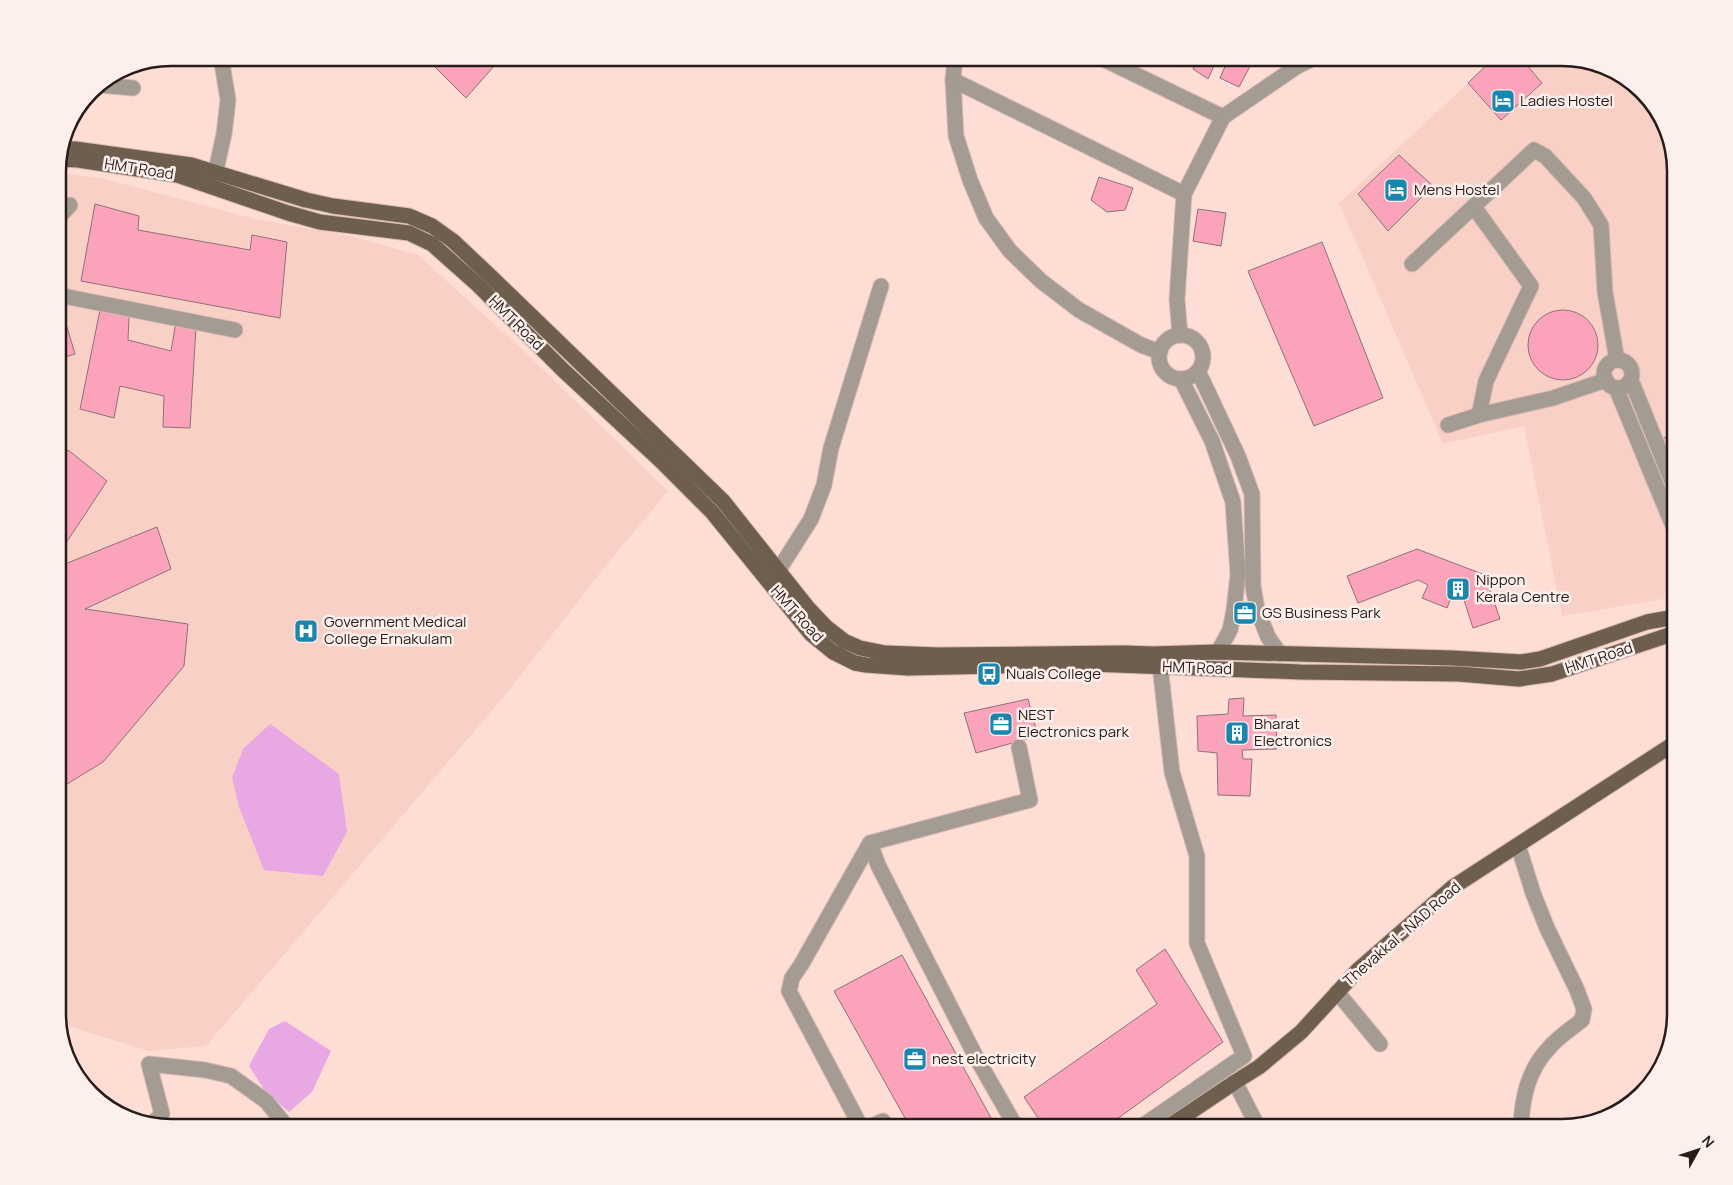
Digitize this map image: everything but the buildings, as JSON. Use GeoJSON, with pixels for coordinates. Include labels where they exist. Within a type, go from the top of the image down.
{"type":"FeatureCollection","features":[{"type":"Feature","properties":{"kind":"main road","name":"HMT Road"},"geometry":{"type":"LineString","coordinates":[[69,150],[137,163]]}},
{"type":"Feature","properties":{"kind":"main road","name":"HMT Road"},"geometry":{"type":"LineString","coordinates":[[67,160],[191,165],[264,206],[320,222],[409,233],[432,244],[478,285],[564,370],[661,460],[712,512],[812,634],[833,652],[855,663],[908,668],[1092,664],[1301,672],[1459,674],[1519,680],[1552,674],[1667,636]]}},
{"type":"Feature","properties":{"kind":"main road","name":"HMT Road"},"geometry":{"type":"LineString","coordinates":[[215,179],[264,188],[333,206],[409,216],[432,226],[453,241],[722,501],[808,608],[826,627],[844,641],[860,648],[885,653],[938,655],[1218,652],[1452,658],[1521,662],[1540,659],[1647,622],[1667,619]]}},
{"type":"Feature","properties":{"kind":"main road","name":"Thevakkal - NAD Road"},"geometry":{"type":"LineString","coordinates":[[1181,1119],[1259,1067],[1301,1032],[1357,971],[1453,887],[1667,749]]}},
{"type":"Feature","properties":{"kind":"street"},"geometry":{"type":"LineString","coordinates":[[215,179],[228,100],[222,66]]}},
{"type":"Feature","properties":{"kind":"street"},"geometry":{"type":"LineString","coordinates":[[954,66],[953,80],[956,136],[970,180],[986,218],[1010,251],[1040,281],[1079,310],[1141,345],[1160,352]]}},
{"type":"Feature","properties":{"kind":"street"},"geometry":{"type":"LineString","coordinates":[[1116,66],[1223,117]]}},
{"type":"Feature","properties":{"kind":"street"},"geometry":{"type":"LineString","coordinates":[[1180,335],[1177,299],[1184,194],[1223,117],[1298,66]]}},
{"type":"Feature","properties":{"kind":"street"},"geometry":{"type":"LineString","coordinates":[[953,80],[1184,194]]}},
{"type":"Feature","properties":{"kind":"street"},"geometry":{"type":"LineString","coordinates":[[110,86],[133,88]]}},
{"type":"Feature","properties":{"kind":"street"},"geometry":{"type":"LineString","coordinates":[[1412,264],[1534,150],[1545,156],[1584,198],[1601,225],[1605,292],[1617,360]]}},
{"type":"Feature","properties":{"kind":"street"},"geometry":{"type":"LineString","coordinates":[[66,210],[70,205]]}},
{"type":"Feature","properties":{"kind":"street"},"geometry":{"type":"LineString","coordinates":[[1474,206],[1531,286],[1486,381],[1479,416]]}},
{"type":"Feature","properties":{"kind":"street"},"geometry":{"type":"LineString","coordinates":[[778,571],[811,519],[824,486],[831,448],[881,286]]}},
{"type":"Feature","properties":{"kind":"street"},"geometry":{"type":"LineString","coordinates":[[66,297],[235,330]]}},
{"type":"Feature","properties":{"kind":"street"},"geometry":{"type":"LineString","coordinates":[[1180,335],[1194,339],[1199,344],[1203,358],[1202,365],[1193,376],[1181,379],[1172,377],[1166,372],[1160,360],[1160,352],[1162,346],[1173,336],[1180,335]]}},
{"type":"Feature","properties":{"kind":"street"},"geometry":{"type":"LineString","coordinates":[[1667,468],[1631,380],[1632,370],[1630,366],[1617,360],[1613,361],[1606,367],[1605,371],[1667,511]]}},
{"type":"Feature","properties":{"kind":"street"},"geometry":{"type":"LineString","coordinates":[[1198,371],[1238,456],[1252,494],[1253,586],[1257,609],[1268,637],[1280,654]]}},
{"type":"Feature","properties":{"kind":"street"},"geometry":{"type":"LineString","coordinates":[[1181,379],[1212,440],[1234,502],[1238,574],[1230,630],[1218,652]]}},
{"type":"Feature","properties":{"kind":"street"},"geometry":{"type":"LineString","coordinates":[[1448,425],[1611,384],[1625,386],[1631,380]]}},
{"type":"Feature","properties":{"kind":"street"},"geometry":{"type":"LineString","coordinates":[[855,663],[860,648]]}},
{"type":"Feature","properties":{"kind":"street"},"geometry":{"type":"LineString","coordinates":[[1154,1119],[1244,1056],[1197,943],[1198,856],[1172,772],[1160,666]]}},
{"type":"Feature","properties":{"kind":"street"},"geometry":{"type":"LineString","coordinates":[[856,1119],[789,992],[792,978],[870,843],[1030,800],[1018,747]]}},
{"type":"Feature","properties":{"kind":"street"},"geometry":{"type":"LineString","coordinates":[[870,843],[878,865],[976,1057],[1011,1119]]}},
{"type":"Feature","properties":{"kind":"street"},"geometry":{"type":"LineString","coordinates":[[1518,845],[1533,893],[1568,968],[1584,1009],[1582,1020],[1548,1048],[1532,1070],[1523,1096],[1519,1119]]}},
{"type":"Feature","properties":{"kind":"street"},"geometry":{"type":"LineString","coordinates":[[1337,992],[1380,1044]]}},
{"type":"Feature","properties":{"kind":"street"},"geometry":{"type":"LineString","coordinates":[[158,1118],[162,1114],[149,1064],[205,1070],[231,1076],[266,1101],[280,1119]]}},
{"type":"Feature","properties":{"kind":"street"},"geometry":{"type":"LineString","coordinates":[[1235,1082],[1254,1119]]}},
{"type":"Feature","properties":{"kind":"shaded area"},"geometry":{"type":"Polygon","coordinates":[[[1486,66],[1562,66],[1589,70],[1620,84],[1641,102],[1656,125],[1661,138],[1667,172],[1667,598],[1562,616],[1524,426],[1443,444],[1339,203],[1486,66]]]}},
{"type":"Feature","properties":{"kind":"shaded area","name":"Government Medical College Ernakulam"},"geometry":{"type":"Polygon","coordinates":[[[66,174],[101,178],[255,219],[351,236],[418,255],[523,350],[668,491],[604,568],[506,694],[206,1046],[149,1051],[67,1025],[66,1020],[66,174]]]}},
{"type":"Feature","properties":{"kind":"shaded area"},"geometry":{"type":"Polygon","coordinates":[[[270,724],[339,774],[347,832],[323,876],[264,870],[239,807],[232,778],[243,749],[270,724]]]}},
{"type":"Feature","properties":{"kind":"shaded area"},"geometry":{"type":"Polygon","coordinates":[[[285,1021],[331,1051],[312,1092],[289,1112],[265,1091],[249,1066],[269,1029],[285,1021]]]}},
{"type":"Feature","properties":{"kind":"place","name":"Ladies Hostel"},"geometry":{"type":"Point","coordinates":[1503,101]}},
{"type":"Feature","properties":{"kind":"place","name":"Mens Hostel"},"geometry":{"type":"Point","coordinates":[1396,190]}},
{"type":"Feature","properties":{"kind":"place","name":"Nippon Kerala Centre"},"geometry":{"type":"Point","coordinates":[1458,589]}},
{"type":"Feature","properties":{"kind":"place","name":"GS Business Park"},"geometry":{"type":"Point","coordinates":[1245,613]}},
{"type":"Feature","properties":{"kind":"place","name":"Government Medical College Ernakulam"},"geometry":{"type":"Point","coordinates":[306,631]}},
{"type":"Feature","properties":{"kind":"place","name":"Nuals College"},"geometry":{"type":"Point","coordinates":[989,674]}},
{"type":"Feature","properties":{"kind":"place","name":"NEST Electronics park"},"geometry":{"type":"Point","coordinates":[1001,724]}},
{"type":"Feature","properties":{"kind":"place","name":"Bharat Electronics"},"geometry":{"type":"Point","coordinates":[1237,733]}},
{"type":"Feature","properties":{"kind":"place","name":"nest electricity"},"geometry":{"type":"Point","coordinates":[915,1059]}}]}
